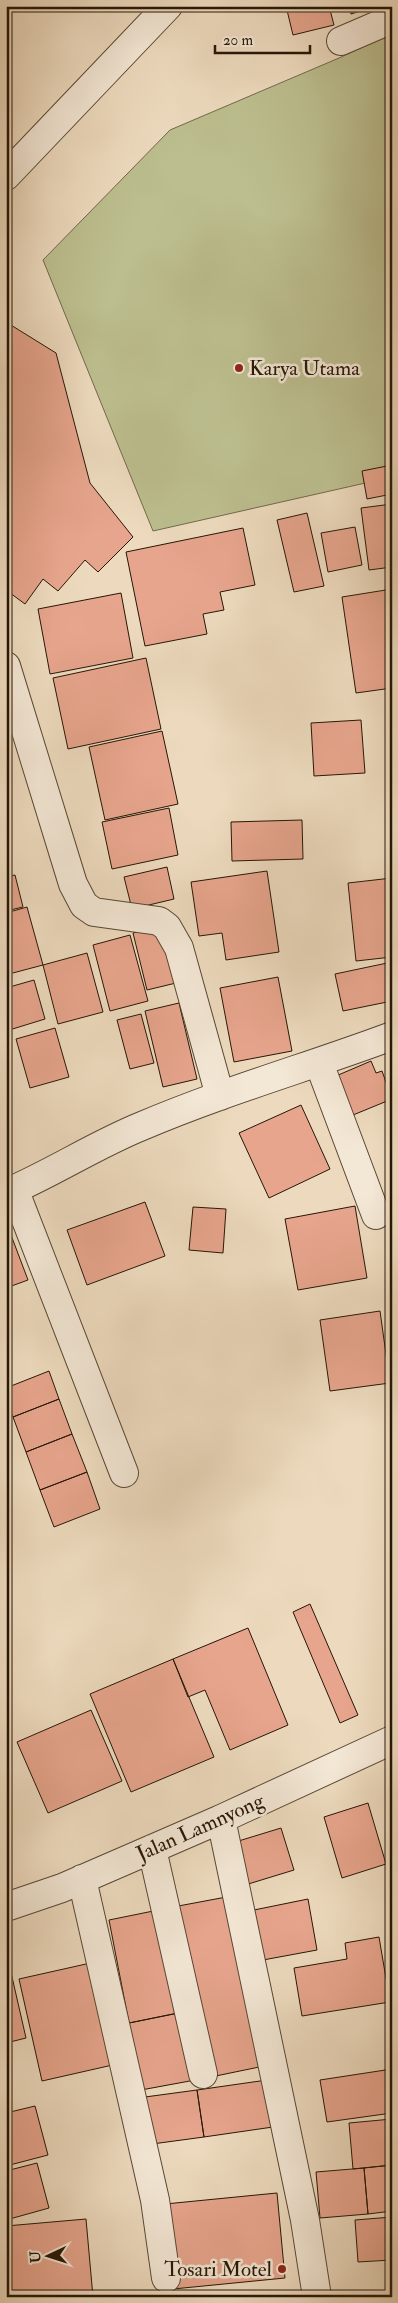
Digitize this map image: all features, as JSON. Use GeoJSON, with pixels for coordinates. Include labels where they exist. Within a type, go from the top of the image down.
{"type":"FeatureCollection","features":[{"type":"Feature","properties":{"kind":"street"},"geometry":{"type":"LineString","coordinates":[[6,176],[168,6]]}},
{"type":"Feature","properties":{"kind":"street"},"geometry":{"type":"LineString","coordinates":[[341,41],[392,19]]}},
{"type":"Feature","properties":{"kind":"street"},"geometry":{"type":"LineString","coordinates":[[6,666],[74,884],[84,905],[94,912],[159,921],[167,927],[179,948],[220,1096]]}},
{"type":"Feature","properties":{"kind":"street"},"geometry":{"type":"LineString","coordinates":[[124,1473],[10,1191],[141,1126],[220,1096],[392,1036]]}},
{"type":"Feature","properties":{"kind":"street"},"geometry":{"type":"LineString","coordinates":[[319,1063],[376,1214]]}},
{"type":"Feature","properties":{"kind":"street","name":"Jalan Lamnyong"},"geometry":{"type":"LineString","coordinates":[[6,1907],[82,1879],[152,1849],[392,1740]]}},
{"type":"Feature","properties":{"kind":"street"},"geometry":{"type":"LineString","coordinates":[[221,1819],[304,2210],[318,2297]]}},
{"type":"Feature","properties":{"kind":"street"},"geometry":{"type":"LineString","coordinates":[[152,1849],[203,2074]]}},
{"type":"Feature","properties":{"kind":"street"},"geometry":{"type":"LineString","coordinates":[[82,1879],[155,2200],[166,2278]]}},
{"type":"Feature","properties":{"kind":"green space","name":"Karya Utama"},"geometry":{"type":"Polygon","coordinates":[[[392,33],[392,477],[153,531],[43,260],[170,130],[339,58],[392,33]]]}},
{"type":"Feature","properties":{"kind":"building"},"geometry":{"type":"Polygon","coordinates":[[[286,6],[329,6],[334,25],[293,35],[286,6]]]}},
{"type":"Feature","properties":{"kind":"building"},"geometry":{"type":"Polygon","coordinates":[[[349,6],[376,6],[351,14],[349,6]]]}},
{"type":"Feature","properties":{"kind":"building"},"geometry":{"type":"Polygon","coordinates":[[[6,322],[56,353],[90,483],[133,537],[98,572],[85,560],[58,591],[43,579],[25,604],[6,590],[6,322]]]}},
{"type":"Feature","properties":{"kind":"building"},"geometry":{"type":"Polygon","coordinates":[[[392,465],[392,494],[367,499],[362,471],[392,465]]]}},
{"type":"Feature","properties":{"kind":"building"},"geometry":{"type":"Polygon","coordinates":[[[392,504],[392,567],[369,570],[361,508],[392,504]]]}},
{"type":"Feature","properties":{"kind":"building"},"geometry":{"type":"Polygon","coordinates":[[[307,513],[324,586],[294,592],[277,520],[307,513]]]}},
{"type":"Feature","properties":{"kind":"building"},"geometry":{"type":"Polygon","coordinates":[[[355,527],[362,565],[328,572],[321,533],[355,527]]]}},
{"type":"Feature","properties":{"kind":"building"},"geometry":{"type":"Polygon","coordinates":[[[243,528],[255,585],[220,592],[224,610],[203,614],[207,634],[145,646],[126,552],[243,528]]]}},
{"type":"Feature","properties":{"kind":"building"},"geometry":{"type":"Polygon","coordinates":[[[392,589],[392,688],[356,693],[342,597],[392,589]]]}},
{"type":"Feature","properties":{"kind":"building"},"geometry":{"type":"Polygon","coordinates":[[[121,593],[133,658],[50,674],[38,609],[121,593]]]}},
{"type":"Feature","properties":{"kind":"building"},"geometry":{"type":"Polygon","coordinates":[[[146,658],[161,729],[68,749],[53,678],[146,658]]]}},
{"type":"Feature","properties":{"kind":"building"},"geometry":{"type":"Polygon","coordinates":[[[361,720],[365,773],[314,776],[311,723],[361,720]]]}},
{"type":"Feature","properties":{"kind":"building"},"geometry":{"type":"Polygon","coordinates":[[[162,731],[178,804],[105,820],[89,747],[162,731]]]}},
{"type":"Feature","properties":{"kind":"building"},"geometry":{"type":"Polygon","coordinates":[[[388,783],[392,783],[392,856],[390,856],[388,783]]]}},
{"type":"Feature","properties":{"kind":"building"},"geometry":{"type":"Polygon","coordinates":[[[169,808],[178,855],[112,869],[102,822],[169,808]]]}},
{"type":"Feature","properties":{"kind":"building"},"geometry":{"type":"Polygon","coordinates":[[[302,820],[303,859],[232,861],[231,822],[302,820]]]}},
{"type":"Feature","properties":{"kind":"building"},"geometry":{"type":"Polygon","coordinates":[[[167,867],[174,899],[132,909],[124,877],[167,867]]]}},
{"type":"Feature","properties":{"kind":"building"},"geometry":{"type":"Polygon","coordinates":[[[267,871],[279,952],[226,960],[222,933],[199,936],[191,882],[267,871]]]}},
{"type":"Feature","properties":{"kind":"building"},"geometry":{"type":"Polygon","coordinates":[[[15,875],[23,907],[6,911],[6,877],[15,875]]]}},
{"type":"Feature","properties":{"kind":"building"},"geometry":{"type":"Polygon","coordinates":[[[392,878],[392,957],[356,961],[348,883],[392,878]]]}},
{"type":"Feature","properties":{"kind":"building"},"geometry":{"type":"Polygon","coordinates":[[[27,907],[43,965],[9,974],[6,964],[6,913],[27,907]]]}},
{"type":"Feature","properties":{"kind":"building"},"geometry":{"type":"Polygon","coordinates":[[[162,926],[176,983],[147,990],[133,933],[162,926]]]}},
{"type":"Feature","properties":{"kind":"building"},"geometry":{"type":"Polygon","coordinates":[[[130,935],[148,1001],[110,1011],[93,945],[130,935]]]}},
{"type":"Feature","properties":{"kind":"building"},"geometry":{"type":"Polygon","coordinates":[[[87,953],[103,1012],[58,1024],[43,965],[87,953]]]}},
{"type":"Feature","properties":{"kind":"building"},"geometry":{"type":"Polygon","coordinates":[[[392,962],[392,1001],[343,1011],[335,974],[392,962]]]}},
{"type":"Feature","properties":{"kind":"building"},"geometry":{"type":"Polygon","coordinates":[[[278,977],[292,1051],[234,1062],[220,988],[278,977]]]}},
{"type":"Feature","properties":{"kind":"building"},"geometry":{"type":"Polygon","coordinates":[[[34,980],[45,1019],[6,1031],[6,988],[34,980]]]}},
{"type":"Feature","properties":{"kind":"building"},"geometry":{"type":"Polygon","coordinates":[[[179,1003],[197,1079],[163,1087],[145,1011],[179,1003]]]}},
{"type":"Feature","properties":{"kind":"building"},"geometry":{"type":"Polygon","coordinates":[[[141,1014],[154,1063],[130,1069],[117,1020],[141,1014]]]}},
{"type":"Feature","properties":{"kind":"building"},"geometry":{"type":"Polygon","coordinates":[[[55,1028],[69,1077],[30,1088],[16,1039],[55,1028]]]}},
{"type":"Feature","properties":{"kind":"building"},"geometry":{"type":"Polygon","coordinates":[[[371,1061],[376,1073],[382,1071],[392,1099],[353,1115],[336,1076],[371,1061]]]}},
{"type":"Feature","properties":{"kind":"building"},"geometry":{"type":"Polygon","coordinates":[[[301,1105],[330,1169],[269,1198],[239,1133],[301,1105]]]}},
{"type":"Feature","properties":{"kind":"building"},"geometry":{"type":"Polygon","coordinates":[[[145,1202],[165,1256],[87,1285],[67,1230],[145,1202]]]}},
{"type":"Feature","properties":{"kind":"building"},"geometry":{"type":"Polygon","coordinates":[[[355,1206],[367,1278],[298,1290],[285,1219],[355,1206]]]}},
{"type":"Feature","properties":{"kind":"building"},"geometry":{"type":"Polygon","coordinates":[[[193,1207],[226,1209],[223,1253],[189,1250],[193,1207]]]}},
{"type":"Feature","properties":{"kind":"building"},"geometry":{"type":"Polygon","coordinates":[[[11,1235],[28,1280],[6,1288],[6,1237],[11,1235]]]}},
{"type":"Feature","properties":{"kind":"building"},"geometry":{"type":"Polygon","coordinates":[[[380,1311],[390,1383],[330,1391],[320,1320],[380,1311]]]}},
{"type":"Feature","properties":{"kind":"building"},"geometry":{"type":"Polygon","coordinates":[[[49,1371],[59,1399],[13,1417],[6,1399],[6,1388],[49,1371]]]}},
{"type":"Feature","properties":{"kind":"building"},"geometry":{"type":"Polygon","coordinates":[[[59,1399],[72,1434],[26,1452],[13,1417],[59,1399]]]}},
{"type":"Feature","properties":{"kind":"building"},"geometry":{"type":"Polygon","coordinates":[[[72,1434],[87,1472],[40,1490],[26,1452],[72,1434]]]}},
{"type":"Feature","properties":{"kind":"building"},"geometry":{"type":"Polygon","coordinates":[[[87,1472],[100,1509],[54,1527],[40,1490],[87,1472]]]}},
{"type":"Feature","properties":{"kind":"building"},"geometry":{"type":"Polygon","coordinates":[[[310,1604],[358,1715],[340,1723],[293,1612],[310,1604]]]}},
{"type":"Feature","properties":{"kind":"building"},"geometry":{"type":"Polygon","coordinates":[[[248,1628],[288,1725],[230,1750],[205,1690],[188,1697],[173,1659],[248,1628]]]}},
{"type":"Feature","properties":{"kind":"building"},"geometry":{"type":"Polygon","coordinates":[[[173,1659],[214,1757],[131,1792],[90,1694],[173,1659]]]}},
{"type":"Feature","properties":{"kind":"building"},"geometry":{"type":"Polygon","coordinates":[[[91,1710],[122,1781],[48,1813],[17,1742],[91,1710]]]}},
{"type":"Feature","properties":{"kind":"building"},"geometry":{"type":"Polygon","coordinates":[[[368,1803],[386,1864],[342,1878],[324,1817],[368,1803]]]}},
{"type":"Feature","properties":{"kind":"building"},"geometry":{"type":"Polygon","coordinates":[[[281,1828],[294,1870],[245,1885],[232,1843],[281,1828]]]}},
{"type":"Feature","properties":{"kind":"building"},"geometry":{"type":"Polygon","coordinates":[[[237,1895],[269,2065],[206,2078],[173,1907],[237,1895]]]}},
{"type":"Feature","properties":{"kind":"building"},"geometry":{"type":"Polygon","coordinates":[[[308,1899],[317,1950],[263,1960],[254,1910],[308,1899]]]}},
{"type":"Feature","properties":{"kind":"building"},"geometry":{"type":"Polygon","coordinates":[[[173,1907],[193,2010],[129,2023],[109,1920],[173,1907]]]}},
{"type":"Feature","properties":{"kind":"building"},"geometry":{"type":"Polygon","coordinates":[[[379,1937],[390,2002],[302,2016],[294,1968],[347,1959],[345,1943],[379,1937]]]}},
{"type":"Feature","properties":{"kind":"building"},"geometry":{"type":"Polygon","coordinates":[[[6,1955],[26,2038],[6,2043],[6,1955]]]}},
{"type":"Feature","properties":{"kind":"building"},"geometry":{"type":"Polygon","coordinates":[[[95,1962],[117,2064],[42,2081],[19,1979],[95,1962]]]}},
{"type":"Feature","properties":{"kind":"building"},"geometry":{"type":"Polygon","coordinates":[[[193,2010],[206,2078],[141,2090],[129,2023],[193,2010]]]}},
{"type":"Feature","properties":{"kind":"building"},"geometry":{"type":"Polygon","coordinates":[[[392,2069],[392,2113],[327,2122],[320,2080],[392,2069]]]}},
{"type":"Feature","properties":{"kind":"building"},"geometry":{"type":"Polygon","coordinates":[[[267,2080],[273,2127],[204,2137],[197,2090],[267,2080]]]}},
{"type":"Feature","properties":{"kind":"building"},"geometry":{"type":"Polygon","coordinates":[[[197,2090],[204,2137],[152,2144],[145,2097],[197,2090]]]}},
{"type":"Feature","properties":{"kind":"building"},"geometry":{"type":"Polygon","coordinates":[[[35,2106],[48,2155],[6,2166],[6,2113],[35,2106]]]}},
{"type":"Feature","properties":{"kind":"building"},"geometry":{"type":"Polygon","coordinates":[[[392,2119],[392,2165],[353,2169],[349,2123],[392,2119]]]}},
{"type":"Feature","properties":{"kind":"building"},"geometry":{"type":"Polygon","coordinates":[[[37,2163],[49,2208],[6,2220],[6,2171],[37,2163]]]}},
{"type":"Feature","properties":{"kind":"building"},"geometry":{"type":"Polygon","coordinates":[[[392,2165],[392,2211],[368,2214],[364,2168],[392,2165]]]}},
{"type":"Feature","properties":{"kind":"building"},"geometry":{"type":"Polygon","coordinates":[[[364,2168],[368,2214],[320,2218],[316,2172],[364,2168]]]}},
{"type":"Feature","properties":{"kind":"building"},"geometry":{"type":"Polygon","coordinates":[[[277,2193],[285,2278],[173,2289],[165,2204],[277,2193]]]}},
{"type":"Feature","properties":{"kind":"building"},"geometry":{"type":"Polygon","coordinates":[[[392,2217],[392,2260],[358,2262],[355,2220],[392,2217]]]}},
{"type":"Feature","properties":{"kind":"building"},"geometry":{"type":"Polygon","coordinates":[[[86,2219],[93,2297],[6,2297],[6,2226],[86,2219]]]}},
{"type":"Feature","properties":{"kind":"place","name":"Karya Utama"},"geometry":{"type":"Point","coordinates":[239,368]}},
{"type":"Feature","properties":{"kind":"place","name":"Tosari Motel"},"geometry":{"type":"Point","coordinates":[282,2269]}}]}
